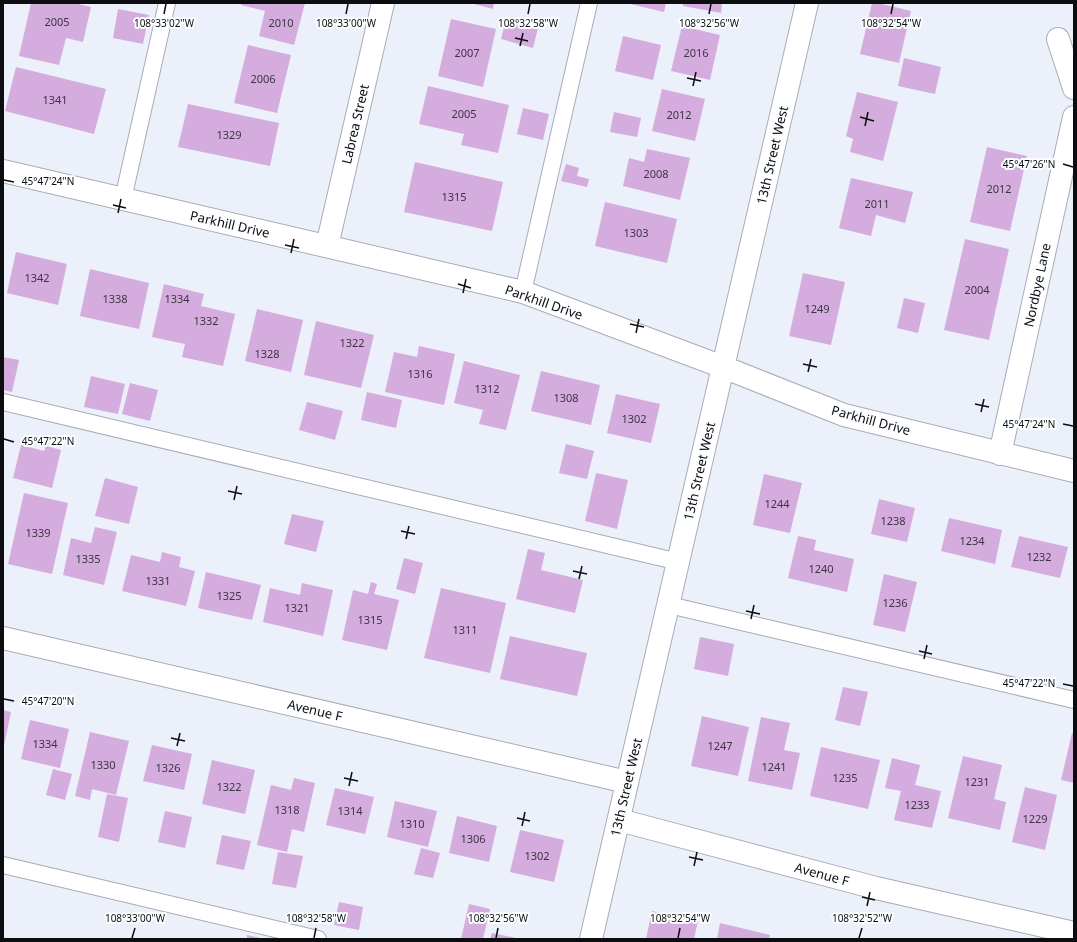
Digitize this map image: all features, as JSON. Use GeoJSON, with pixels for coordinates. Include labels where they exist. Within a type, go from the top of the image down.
{"type":"FeatureCollection","features":[{"type":"Feature","properties":{"kind":"street","name":"Labrea Street"},"geometry":{"type":"LineString","coordinates":[[327,246],[383,3]]}},
{"type":"Feature","properties":{"kind":"street","name":"13th Street West"},"geometry":{"type":"LineString","coordinates":[[592,939],[807,3]]}},
{"type":"Feature","properties":{"kind":"street"},"geometry":{"type":"LineString","coordinates":[[1058,40],[1074,88]]}},
{"type":"Feature","properties":{"kind":"street","name":"Nordbye Lane"},"geometry":{"type":"LineString","coordinates":[[1000,454],[1074,116]]}},
{"type":"Feature","properties":{"kind":"street","name":"Parkhill Drive"},"geometry":{"type":"LineString","coordinates":[[3,171],[522,292],[724,367],[844,415],[1074,471]]}},
{"type":"Feature","properties":{"kind":"street","name":"Avenue F"},"geometry":{"type":"LineString","coordinates":[[3,638],[627,782]]}},
{"type":"Feature","properties":{"kind":"street","name":"Avenue F"},"geometry":{"type":"LineString","coordinates":[[619,820],[876,888],[1074,933]]}},
{"type":"Feature","properties":{"kind":"lane"},"geometry":{"type":"LineString","coordinates":[[123,199],[167,3]]}},
{"type":"Feature","properties":{"kind":"lane"},"geometry":{"type":"LineString","coordinates":[[522,292],[589,3]]}},
{"type":"Feature","properties":{"kind":"lane"},"geometry":{"type":"LineString","coordinates":[[3,402],[679,562]]}},
{"type":"Feature","properties":{"kind":"lane"},"geometry":{"type":"LineString","coordinates":[[668,605],[1074,700]]}},
{"type":"Feature","properties":{"kind":"lane"},"geometry":{"type":"LineString","coordinates":[[3,865],[318,939]]}},
{"type":"Feature","properties":{"kind":"building"},"geometry":{"type":"Polygon","coordinates":[[[31,3],[74,3],[91,7],[83,42],[66,38],[59,65],[19,56],[31,3]]]}},
{"type":"Feature","properties":{"kind":"building"},"geometry":{"type":"Polygon","coordinates":[[[242,3],[305,3],[294,45],[259,36],[265,11],[241,5],[242,3]]]}},
{"type":"Feature","properties":{"kind":"building"},"geometry":{"type":"Polygon","coordinates":[[[470,3],[494,3],[493,9],[470,3]]]}},
{"type":"Feature","properties":{"kind":"building"},"geometry":{"type":"Polygon","coordinates":[[[626,3],[666,3],[664,12],[626,3]]]}},
{"type":"Feature","properties":{"kind":"building"},"geometry":{"type":"Polygon","coordinates":[[[683,3],[722,3],[721,13],[683,6],[683,3]]]}},
{"type":"Feature","properties":{"kind":"building"},"geometry":{"type":"Polygon","coordinates":[[[872,3],[878,3],[911,11],[899,63],[860,54],[872,3]]]}},
{"type":"Feature","properties":{"kind":"building"},"geometry":{"type":"Polygon","coordinates":[[[118,9],[149,15],[143,44],[113,38],[118,9]]]}},
{"type":"Feature","properties":{"kind":"building"},"geometry":{"type":"Polygon","coordinates":[[[451,19],[496,29],[483,87],[438,76],[451,19]]]}},
{"type":"Feature","properties":{"kind":"building"},"geometry":{"type":"Polygon","coordinates":[[[506,20],[538,28],[533,48],[501,39],[506,20]]]}},
{"type":"Feature","properties":{"kind":"building"},"geometry":{"type":"Polygon","coordinates":[[[682,26],[720,35],[710,80],[671,71],[682,26]]]}},
{"type":"Feature","properties":{"kind":"building"},"geometry":{"type":"Polygon","coordinates":[[[623,36],[661,45],[653,80],[615,71],[623,36]]]}},
{"type":"Feature","properties":{"kind":"building"},"geometry":{"type":"Polygon","coordinates":[[[248,45],[291,55],[277,113],[234,103],[248,45]]]}},
{"type":"Feature","properties":{"kind":"building"},"geometry":{"type":"Polygon","coordinates":[[[904,58],[941,67],[935,94],[898,86],[904,58]]]}},
{"type":"Feature","properties":{"kind":"building"},"geometry":{"type":"Polygon","coordinates":[[[16,67],[106,89],[94,134],[5,111],[16,67]]]}},
{"type":"Feature","properties":{"kind":"building"},"geometry":{"type":"Polygon","coordinates":[[[428,86],[509,105],[498,153],[461,145],[464,134],[419,124],[428,86]]]}},
{"type":"Feature","properties":{"kind":"building"},"geometry":{"type":"Polygon","coordinates":[[[662,89],[705,99],[695,141],[652,131],[662,89]]]}},
{"type":"Feature","properties":{"kind":"building"},"geometry":{"type":"Polygon","coordinates":[[[857,92],[898,102],[883,161],[850,152],[853,139],[846,136],[857,92]]]}},
{"type":"Feature","properties":{"kind":"building"},"geometry":{"type":"Polygon","coordinates":[[[188,104],[279,123],[270,166],[178,147],[188,104]]]}},
{"type":"Feature","properties":{"kind":"building"},"geometry":{"type":"Polygon","coordinates":[[[523,108],[549,114],[543,140],[517,134],[523,108]]]}},
{"type":"Feature","properties":{"kind":"building"},"geometry":{"type":"Polygon","coordinates":[[[614,112],[641,118],[637,137],[610,132],[614,112]]]}},
{"type":"Feature","properties":{"kind":"building"},"geometry":{"type":"Polygon","coordinates":[[[987,147],[1027,156],[1010,231],[970,222],[987,147]]]}},
{"type":"Feature","properties":{"kind":"building"},"geometry":{"type":"Polygon","coordinates":[[[647,149],[690,158],[680,200],[623,186],[629,158],[644,162],[647,149]]]}},
{"type":"Feature","properties":{"kind":"building"},"geometry":{"type":"Polygon","coordinates":[[[415,162],[503,182],[492,231],[404,212],[415,162]]]}},
{"type":"Feature","properties":{"kind":"building"},"geometry":{"type":"Polygon","coordinates":[[[566,164],[579,168],[577,176],[589,179],[587,187],[561,181],[566,164]]]}},
{"type":"Feature","properties":{"kind":"building"},"geometry":{"type":"Polygon","coordinates":[[[851,178],[913,192],[905,223],[876,215],[871,236],[839,228],[851,178]]]}},
{"type":"Feature","properties":{"kind":"building"},"geometry":{"type":"Polygon","coordinates":[[[605,202],[677,219],[667,263],[595,246],[605,202]]]}},
{"type":"Feature","properties":{"kind":"building"},"geometry":{"type":"Polygon","coordinates":[[[965,239],[1009,249],[989,340],[944,330],[965,239]]]}},
{"type":"Feature","properties":{"kind":"building"},"geometry":{"type":"Polygon","coordinates":[[[16,252],[67,264],[58,305],[7,293],[16,252]]]}},
{"type":"Feature","properties":{"kind":"building"},"geometry":{"type":"Polygon","coordinates":[[[90,269],[149,283],[139,329],[80,316],[90,269]]]}},
{"type":"Feature","properties":{"kind":"building"},"geometry":{"type":"Polygon","coordinates":[[[803,273],[845,282],[831,345],[789,336],[803,273]]]}},
{"type":"Feature","properties":{"kind":"building"},"geometry":{"type":"Polygon","coordinates":[[[164,284],[204,294],[201,306],[235,314],[223,366],[182,357],[185,344],[152,337],[164,284]]]}},
{"type":"Feature","properties":{"kind":"building"},"geometry":{"type":"Polygon","coordinates":[[[904,298],[925,303],[918,333],[897,328],[904,298]]]}},
{"type":"Feature","properties":{"kind":"building"},"geometry":{"type":"Polygon","coordinates":[[[257,309],[303,320],[291,372],[245,361],[257,309]]]}},
{"type":"Feature","properties":{"kind":"building"},"geometry":{"type":"Polygon","coordinates":[[[316,321],[374,335],[361,388],[304,375],[316,321]]]}},
{"type":"Feature","properties":{"kind":"building"},"geometry":{"type":"Polygon","coordinates":[[[419,346],[455,354],[444,405],[385,392],[394,352],[417,357],[419,346]]]}},
{"type":"Feature","properties":{"kind":"building"},"geometry":{"type":"Polygon","coordinates":[[[3,357],[19,360],[12,392],[3,390],[3,357]]]}},
{"type":"Feature","properties":{"kind":"building"},"geometry":{"type":"Polygon","coordinates":[[[464,361],[520,375],[506,430],[479,424],[483,410],[454,403],[464,361]]]}},
{"type":"Feature","properties":{"kind":"building"},"geometry":{"type":"Polygon","coordinates":[[[541,371],[600,385],[591,425],[531,411],[541,371]]]}},
{"type":"Feature","properties":{"kind":"building"},"geometry":{"type":"Polygon","coordinates":[[[91,376],[125,384],[118,414],[84,407],[91,376]]]}},
{"type":"Feature","properties":{"kind":"building"},"geometry":{"type":"Polygon","coordinates":[[[130,383],[158,390],[150,421],[122,414],[130,383]]]}},
{"type":"Feature","properties":{"kind":"building"},"geometry":{"type":"Polygon","coordinates":[[[367,392],[402,400],[396,428],[361,420],[367,392]]]}},
{"type":"Feature","properties":{"kind":"building"},"geometry":{"type":"Polygon","coordinates":[[[616,394],[660,404],[651,443],[607,433],[616,394]]]}},
{"type":"Feature","properties":{"kind":"building"},"geometry":{"type":"Polygon","coordinates":[[[307,402],[343,411],[335,440],[299,430],[307,402]]]}},
{"type":"Feature","properties":{"kind":"building"},"geometry":{"type":"Polygon","coordinates":[[[566,444],[594,451],[587,479],[559,473],[566,444]]]}},
{"type":"Feature","properties":{"kind":"building"},"geometry":{"type":"Polygon","coordinates":[[[21,445],[44,451],[46,446],[61,450],[52,488],[13,478],[21,445]]]}},
{"type":"Feature","properties":{"kind":"building"},"geometry":{"type":"Polygon","coordinates":[[[596,473],[628,480],[617,529],[585,521],[596,473]]]}},
{"type":"Feature","properties":{"kind":"building"},"geometry":{"type":"Polygon","coordinates":[[[764,474],[802,483],[790,533],[753,525],[764,474]]]}},
{"type":"Feature","properties":{"kind":"building"},"geometry":{"type":"Polygon","coordinates":[[[105,478],[138,487],[129,524],[95,516],[105,478]]]}},
{"type":"Feature","properties":{"kind":"building"},"geometry":{"type":"Polygon","coordinates":[[[24,493],[68,503],[52,574],[8,564],[24,493]]]}},
{"type":"Feature","properties":{"kind":"building"},"geometry":{"type":"Polygon","coordinates":[[[879,499],[915,508],[907,542],[871,534],[879,499]]]}},
{"type":"Feature","properties":{"kind":"building"},"geometry":{"type":"Polygon","coordinates":[[[292,514],[324,521],[316,552],[284,544],[292,514]]]}},
{"type":"Feature","properties":{"kind":"building"},"geometry":{"type":"Polygon","coordinates":[[[949,518],[1002,530],[995,564],[941,551],[949,518]]]}},
{"type":"Feature","properties":{"kind":"building"},"geometry":{"type":"Polygon","coordinates":[[[95,527],[117,532],[104,585],[63,575],[71,538],[91,543],[95,527]]]}},
{"type":"Feature","properties":{"kind":"building"},"geometry":{"type":"Polygon","coordinates":[[[798,536],[816,540],[814,550],[854,559],[847,592],[788,578],[798,536]]]}},
{"type":"Feature","properties":{"kind":"building"},"geometry":{"type":"Polygon","coordinates":[[[1019,536],[1068,547],[1060,578],[1011,567],[1019,536]]]}},
{"type":"Feature","properties":{"kind":"building"},"geometry":{"type":"Polygon","coordinates":[[[528,549],[545,553],[541,570],[583,580],[575,613],[516,599],[528,549]]]}},
{"type":"Feature","properties":{"kind":"building"},"geometry":{"type":"Polygon","coordinates":[[[162,552],[181,557],[179,567],[195,571],[186,606],[122,591],[131,555],[160,562],[162,552]]]}},
{"type":"Feature","properties":{"kind":"building"},"geometry":{"type":"Polygon","coordinates":[[[404,558],[423,563],[415,594],[396,589],[404,558]]]}},
{"type":"Feature","properties":{"kind":"building"},"geometry":{"type":"Polygon","coordinates":[[[206,572],[261,585],[252,620],[198,608],[206,572]]]}},
{"type":"Feature","properties":{"kind":"building"},"geometry":{"type":"Polygon","coordinates":[[[884,574],[917,582],[905,632],[873,625],[884,574]]]}},
{"type":"Feature","properties":{"kind":"building"},"geometry":{"type":"Polygon","coordinates":[[[371,582],[377,584],[374,594],[399,600],[387,650],[342,640],[353,590],[368,594],[371,582]]]}},
{"type":"Feature","properties":{"kind":"building"},"geometry":{"type":"Polygon","coordinates":[[[302,583],[333,590],[323,636],[263,622],[270,588],[300,595],[302,583]]]}},
{"type":"Feature","properties":{"kind":"building"},"geometry":{"type":"Polygon","coordinates":[[[441,588],[506,603],[490,673],[424,658],[441,588]]]}},
{"type":"Feature","properties":{"kind":"building"},"geometry":{"type":"Polygon","coordinates":[[[510,636],[587,653],[577,696],[500,679],[510,636]]]}},
{"type":"Feature","properties":{"kind":"building"},"geometry":{"type":"Polygon","coordinates":[[[700,637],[734,644],[728,676],[694,669],[700,637]]]}},
{"type":"Feature","properties":{"kind":"building"},"geometry":{"type":"Polygon","coordinates":[[[843,687],[868,692],[860,726],[835,720],[843,687]]]}},
{"type":"Feature","properties":{"kind":"building"},"geometry":{"type":"Polygon","coordinates":[[[3,710],[11,712],[4,745],[3,745],[3,710]]]}},
{"type":"Feature","properties":{"kind":"building"},"geometry":{"type":"Polygon","coordinates":[[[702,716],[749,727],[738,776],[691,766],[702,716]]]}},
{"type":"Feature","properties":{"kind":"building"},"geometry":{"type":"Polygon","coordinates":[[[761,717],[790,723],[784,750],[800,753],[792,790],[748,781],[761,717]]]}},
{"type":"Feature","properties":{"kind":"building"},"geometry":{"type":"Polygon","coordinates":[[[30,720],[69,729],[60,768],[21,759],[30,720]]]}},
{"type":"Feature","properties":{"kind":"building"},"geometry":{"type":"Polygon","coordinates":[[[90,732],[129,741],[116,795],[92,789],[90,800],[75,796],[90,732]]]}},
{"type":"Feature","properties":{"kind":"building"},"geometry":{"type":"Polygon","coordinates":[[[1072,733],[1074,733],[1074,783],[1061,780],[1072,733]]]}},
{"type":"Feature","properties":{"kind":"building"},"geometry":{"type":"Polygon","coordinates":[[[152,745],[192,754],[184,790],[143,781],[152,745]]]}},
{"type":"Feature","properties":{"kind":"building"},"geometry":{"type":"Polygon","coordinates":[[[821,747],[880,760],[868,809],[810,796],[821,747]]]}},
{"type":"Feature","properties":{"kind":"building"},"geometry":{"type":"Polygon","coordinates":[[[963,756],[1002,765],[994,799],[1006,802],[1000,830],[948,818],[963,756]]]}},
{"type":"Feature","properties":{"kind":"building"},"geometry":{"type":"Polygon","coordinates":[[[892,758],[920,765],[915,785],[941,791],[932,828],[894,820],[901,791],[885,788],[892,758]]]}},
{"type":"Feature","properties":{"kind":"building"},"geometry":{"type":"Polygon","coordinates":[[[212,760],[255,770],[245,814],[202,804],[212,760]]]}},
{"type":"Feature","properties":{"kind":"building"},"geometry":{"type":"Polygon","coordinates":[[[53,769],[72,774],[65,800],[46,795],[53,769]]]}},
{"type":"Feature","properties":{"kind":"building"},"geometry":{"type":"Polygon","coordinates":[[[294,778],[315,783],[304,832],[292,829],[287,852],[257,845],[271,785],[291,790],[294,778]]]}},
{"type":"Feature","properties":{"kind":"building"},"geometry":{"type":"Polygon","coordinates":[[[1025,787],[1057,795],[1045,850],[1012,842],[1025,787]]]}},
{"type":"Feature","properties":{"kind":"building"},"geometry":{"type":"Polygon","coordinates":[[[335,788],[374,797],[365,834],[326,825],[335,788]]]}},
{"type":"Feature","properties":{"kind":"building"},"geometry":{"type":"Polygon","coordinates":[[[107,794],[128,798],[119,842],[98,837],[107,794]]]}},
{"type":"Feature","properties":{"kind":"building"},"geometry":{"type":"Polygon","coordinates":[[[395,801],[437,811],[428,847],[387,837],[395,801]]]}},
{"type":"Feature","properties":{"kind":"building"},"geometry":{"type":"Polygon","coordinates":[[[165,811],[192,817],[185,848],[158,842],[165,811]]]}},
{"type":"Feature","properties":{"kind":"building"},"geometry":{"type":"Polygon","coordinates":[[[457,816],[497,826],[489,862],[449,853],[457,816]]]}},
{"type":"Feature","properties":{"kind":"building"},"geometry":{"type":"Polygon","coordinates":[[[520,830],[564,840],[554,882],[510,872],[520,830]]]}},
{"type":"Feature","properties":{"kind":"building"},"geometry":{"type":"Polygon","coordinates":[[[222,835],[251,841],[244,870],[216,864],[222,835]]]}},
{"type":"Feature","properties":{"kind":"building"},"geometry":{"type":"Polygon","coordinates":[[[421,848],[440,853],[433,878],[414,874],[421,848]]]}},
{"type":"Feature","properties":{"kind":"building"},"geometry":{"type":"Polygon","coordinates":[[[278,852],[303,856],[296,888],[272,884],[278,852]]]}},
{"type":"Feature","properties":{"kind":"building"},"geometry":{"type":"Polygon","coordinates":[[[339,902],[363,907],[359,930],[334,925],[339,902]]]}},
{"type":"Feature","properties":{"kind":"building"},"geometry":{"type":"Polygon","coordinates":[[[469,904],[490,909],[483,939],[461,939],[469,904]]]}},
{"type":"Feature","properties":{"kind":"building"},"geometry":{"type":"Polygon","coordinates":[[[652,911],[698,921],[694,939],[646,939],[652,911]]]}},
{"type":"Feature","properties":{"kind":"building"},"geometry":{"type":"Polygon","coordinates":[[[720,923],[770,935],[769,939],[717,939],[720,923]]]}},
{"type":"Feature","properties":{"kind":"building"},"geometry":{"type":"Polygon","coordinates":[[[492,933],[516,938],[516,939],[490,939],[492,933]]]}},
{"type":"Feature","properties":{"kind":"building"},"geometry":{"type":"Polygon","coordinates":[[[247,935],[260,938],[260,939],[247,939],[247,935]]]}}]}
